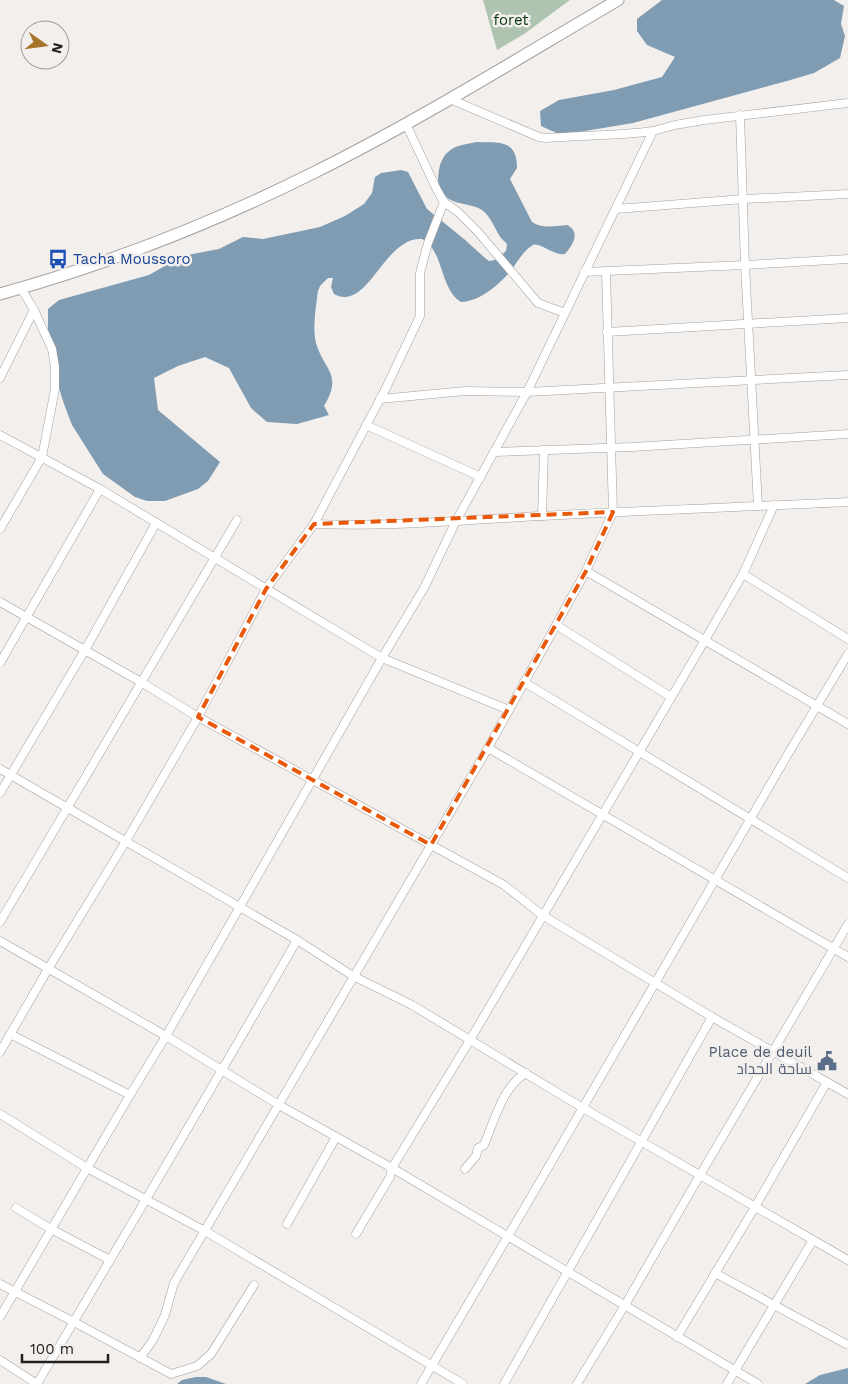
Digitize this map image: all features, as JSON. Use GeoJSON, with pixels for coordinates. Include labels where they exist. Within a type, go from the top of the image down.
{"type":"FeatureCollection","features":[{"type":"Feature","properties":{"kind":"highway"},"geometry":{"type":"LineString","coordinates":[[0,294],[116,256],[212,220],[313,173],[406,124],[618,0]]}},
{"type":"Feature","properties":{"kind":"street"},"geometry":{"type":"LineString","coordinates":[[450,99],[539,137],[610,135],[653,131],[674,125],[740,115],[848,103]]}},
{"type":"Feature","properties":{"kind":"street"},"geometry":{"type":"LineString","coordinates":[[740,115],[745,266],[758,506]]}},
{"type":"Feature","properties":{"kind":"street"},"geometry":{"type":"LineString","coordinates":[[406,124],[444,202],[472,225],[538,304],[565,313]]}},
{"type":"Feature","properties":{"kind":"street"},"geometry":{"type":"LineString","coordinates":[[0,1317],[166,1036],[424,588],[456,522],[527,392],[653,131]]}},
{"type":"Feature","properties":{"kind":"street"},"geometry":{"type":"LineString","coordinates":[[616,209],[744,199],[848,194]]}},
{"type":"Feature","properties":{"kind":"street"},"geometry":{"type":"LineString","coordinates":[[0,1052],[198,717],[266,589],[314,524],[366,426],[420,316],[420,273],[428,243],[444,202]]}},
{"type":"Feature","properties":{"kind":"street"},"geometry":{"type":"LineString","coordinates":[[584,272],[606,273],[848,259]]}},
{"type":"Feature","properties":{"kind":"street"},"geometry":{"type":"LineString","coordinates":[[140,1358],[153,1340],[165,1315],[174,1283],[488,748],[586,571],[613,512],[606,273]]}},
{"type":"Feature","properties":{"kind":"street"},"geometry":{"type":"LineString","coordinates":[[0,529],[42,457],[55,376],[52,349],[34,310],[21,288]]}},
{"type":"Feature","properties":{"kind":"street"},"geometry":{"type":"LineString","coordinates":[[0,378],[34,310]]}},
{"type":"Feature","properties":{"kind":"street"},"geometry":{"type":"LineString","coordinates":[[607,332],[848,318]]}},
{"type":"Feature","properties":{"kind":"street"},"geometry":{"type":"LineString","coordinates":[[380,399],[465,390],[527,392],[848,376]]}},
{"type":"Feature","properties":{"kind":"street"},"geometry":{"type":"LineString","coordinates":[[366,426],[481,477]]}},
{"type":"Feature","properties":{"kind":"street"},"geometry":{"type":"LineString","coordinates":[[0,434],[100,489],[382,658],[509,710]]}},
{"type":"Feature","properties":{"kind":"street"},"geometry":{"type":"LineString","coordinates":[[494,452],[848,434]]}},
{"type":"Feature","properties":{"kind":"street"},"geometry":{"type":"LineString","coordinates":[[542,516],[544,450]]}},
{"type":"Feature","properties":{"kind":"street"},"geometry":{"type":"LineString","coordinates":[[0,663],[100,489]]}},
{"type":"Feature","properties":{"kind":"street"},"geometry":{"type":"LineString","coordinates":[[314,524],[456,522],[613,512],[848,502]]}},
{"type":"Feature","properties":{"kind":"street"},"geometry":{"type":"LineString","coordinates":[[356,1234],[390,1177],[392,1168],[470,1040],[705,640],[742,574],[774,506]]}},
{"type":"Feature","properties":{"kind":"street"},"geometry":{"type":"LineString","coordinates":[[0,922],[237,520]]}},
{"type":"Feature","properties":{"kind":"street"},"geometry":{"type":"LineString","coordinates":[[0,793],[85,650],[156,523]]}},
{"type":"Feature","properties":{"kind":"street"},"geometry":{"type":"LineString","coordinates":[[586,571],[848,724]]}},
{"type":"Feature","properties":{"kind":"street"},"geometry":{"type":"LineString","coordinates":[[742,574],[848,638]]}},
{"type":"Feature","properties":{"kind":"street"},"geometry":{"type":"LineString","coordinates":[[0,602],[141,682],[198,717],[504,885],[542,915],[712,1017],[848,1094]]}},
{"type":"Feature","properties":{"kind":"street"},"geometry":{"type":"LineString","coordinates":[[556,625],[671,697]]}},
{"type":"Feature","properties":{"kind":"street"},"geometry":{"type":"LineString","coordinates":[[421,1384],[848,654]]}},
{"type":"Feature","properties":{"kind":"street"},"geometry":{"type":"LineString","coordinates":[[524,682],[848,878]]}},
{"type":"Feature","properties":{"kind":"street"},"geometry":{"type":"LineString","coordinates":[[488,748],[848,957]]}},
{"type":"Feature","properties":{"kind":"street"},"geometry":{"type":"LineString","coordinates":[[0,769],[297,940],[353,976],[412,1005],[641,1142],[848,1260]]}},
{"type":"Feature","properties":{"kind":"street"},"geometry":{"type":"LineString","coordinates":[[578,1384],[848,924]]}},
{"type":"Feature","properties":{"kind":"street"},"geometry":{"type":"LineString","coordinates":[[0,1360],[37,1384],[147,1200],[297,940]]}},
{"type":"Feature","properties":{"kind":"street"},"geometry":{"type":"LineString","coordinates":[[0,941],[166,1036],[279,1105],[392,1168],[758,1384]]}},
{"type":"Feature","properties":{"kind":"street"},"geometry":{"type":"LineString","coordinates":[[504,1384],[712,1017]]}},
{"type":"Feature","properties":{"kind":"street"},"geometry":{"type":"LineString","coordinates":[[10,1034],[130,1095]]}},
{"type":"Feature","properties":{"kind":"street"},"geometry":{"type":"LineString","coordinates":[[465,1169],[476,1156],[478,1148],[484,1145],[502,1102],[514,1082],[526,1073]]}},
{"type":"Feature","properties":{"kind":"street"},"geometry":{"type":"LineString","coordinates":[[677,1337],[827,1082]]}},
{"type":"Feature","properties":{"kind":"street"},"geometry":{"type":"LineString","coordinates":[[0,1114],[87,1168],[205,1231],[463,1384]]}},
{"type":"Feature","properties":{"kind":"street"},"geometry":{"type":"LineString","coordinates":[[287,1224],[336,1137]]}},
{"type":"Feature","properties":{"kind":"street"},"geometry":{"type":"LineString","coordinates":[[16,1208],[51,1230],[110,1260]]}},
{"type":"Feature","properties":{"kind":"street"},"geometry":{"type":"LineString","coordinates":[[727,1384],[813,1240]]}},
{"type":"Feature","properties":{"kind":"street"},"geometry":{"type":"LineString","coordinates":[[715,1273],[846,1344]]}},
{"type":"Feature","properties":{"kind":"street"},"geometry":{"type":"LineString","coordinates":[[0,1284],[170,1374],[196,1366],[211,1354],[254,1285]]}},
{"type":"Feature","properties":{"kind":"highlighted area"},"geometry":{"type":"Polygon","coordinates":[[[613,512],[586,571],[431,845],[198,717],[266,589],[314,524],[613,512]]]}},
{"type":"Feature","properties":{"kind":"green space","name":"foret"},"geometry":{"type":"Polygon","coordinates":[[[483,0],[570,0],[524,34],[497,50],[483,0]]]}},
{"type":"Feature","properties":{"kind":"water"},"geometry":{"type":"Polygon","coordinates":[[[662,0],[834,0],[844,6],[841,24],[845,36],[840,58],[814,73],[633,123],[561,135],[541,126],[540,111],[559,100],[614,90],[662,77],[675,57],[647,45],[637,31],[637,19],[662,0]]]}},
{"type":"Feature","properties":{"kind":"water"},"geometry":{"type":"Polygon","coordinates":[[[477,142],[505,144],[514,152],[517,168],[510,179],[532,222],[544,226],[567,225],[574,231],[573,243],[565,254],[556,253],[539,245],[533,245],[490,291],[476,299],[461,302],[449,288],[435,252],[422,239],[409,241],[397,249],[357,293],[346,297],[334,294],[331,287],[333,278],[328,278],[318,291],[314,326],[318,348],[332,377],[330,395],[324,406],[329,415],[297,424],[267,422],[251,408],[229,368],[205,357],[178,366],[154,378],[158,410],[220,462],[208,481],[198,489],[165,501],[147,501],[135,497],[103,474],[72,425],[64,404],[58,385],[48,330],[48,309],[59,300],[149,275],[182,256],[219,249],[243,237],[263,239],[320,227],[345,216],[364,204],[372,193],[375,177],[381,173],[401,170],[408,172],[427,209],[489,261],[495,260],[506,251],[507,244],[488,216],[478,208],[449,199],[442,192],[439,184],[440,165],[447,153],[458,146],[477,142]]]}},
{"type":"Feature","properties":{"kind":"water"},"geometry":{"type":"Polygon","coordinates":[[[848,1368],[848,1384],[805,1384],[820,1375],[848,1368]]]}},
{"type":"Feature","properties":{"kind":"water"},"geometry":{"type":"Polygon","coordinates":[[[206,1377],[226,1384],[177,1384],[182,1380],[206,1377]]]}},
{"type":"Feature","properties":{"kind":"place","name":"Tacha Moussoro"},"geometry":{"type":"Point","coordinates":[58,259]}},
{"type":"Feature","properties":{"kind":"place","name":"Place de deuil ساحة الحداد"},"geometry":{"type":"Point","coordinates":[827,1061]}}]}
